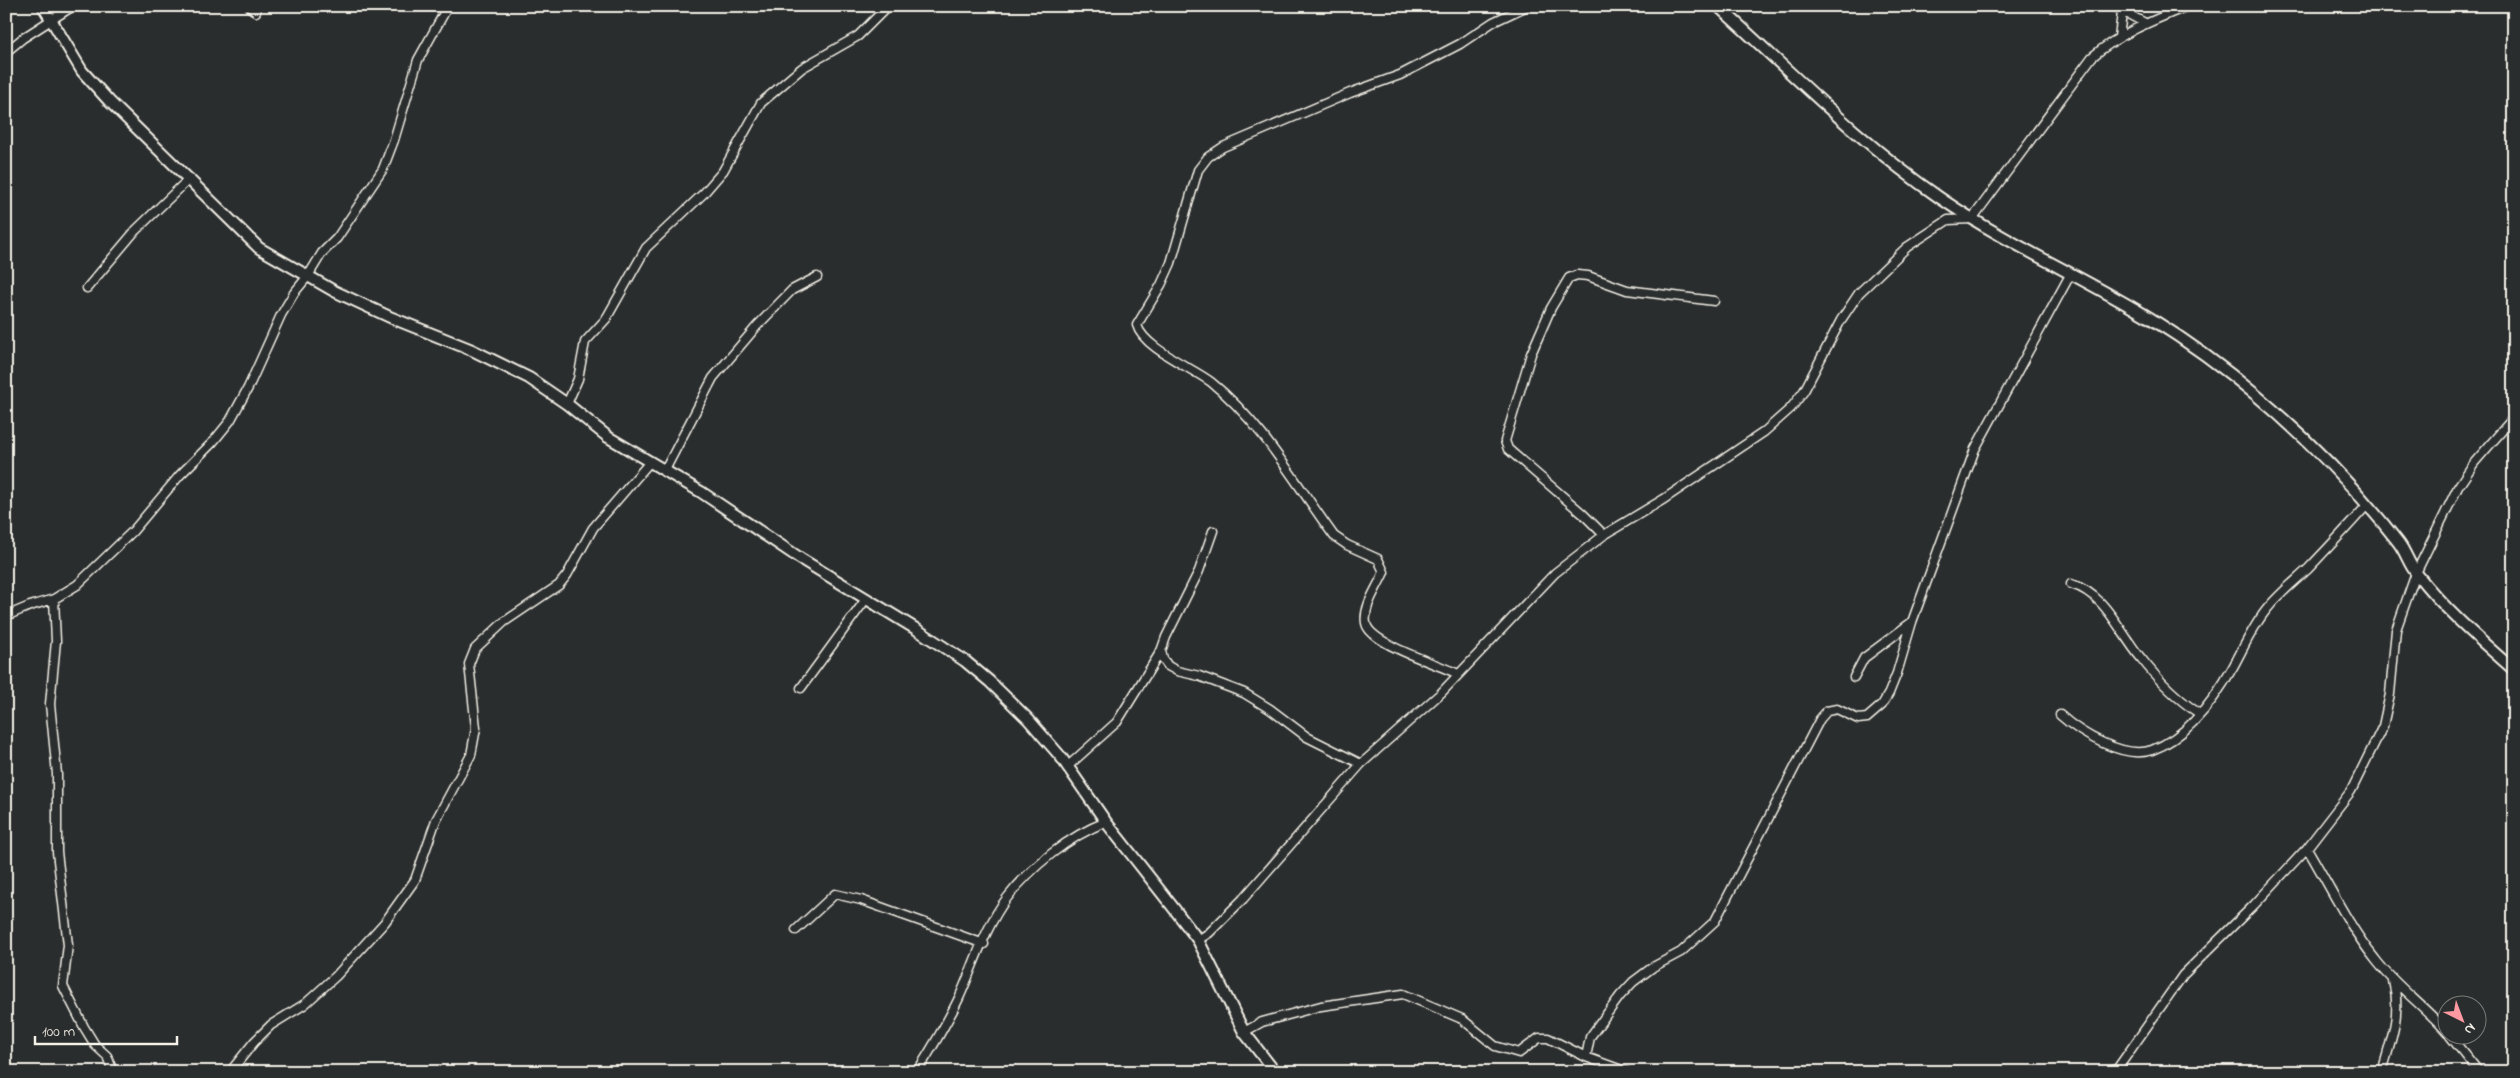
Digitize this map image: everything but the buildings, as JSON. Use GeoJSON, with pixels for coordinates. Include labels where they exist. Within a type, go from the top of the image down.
{"type":"FeatureCollection","features":[{"type":"Feature","properties":{"kind":"street"},"geometry":{"type":"LineString","coordinates":[[43,6],[82,71],[109,101],[260,248],[308,276],[392,318],[480,354],[529,378],[567,404],[608,437],[664,472],[702,492],[801,559],[965,661],[989,681],[1028,720],[1068,767],[1106,822],[1198,940],[1244,1032],[1275,1072]]}},
{"type":"Feature","properties":{"kind":"street"},"geometry":{"type":"LineString","coordinates":[[6,52],[38,28],[52,21],[73,6]]}},
{"type":"Feature","properties":{"kind":"street"},"geometry":{"type":"LineString","coordinates":[[249,6],[256,12]]}},
{"type":"Feature","properties":{"kind":"street"},"geometry":{"type":"LineString","coordinates":[[6,616],[54,599],[77,585],[133,531],[230,421],[248,388],[281,315],[294,293],[308,276],[315,262],[337,238],[383,169],[394,140],[418,60],[448,6]]}},
{"type":"Feature","properties":{"kind":"street"},"geometry":{"type":"LineString","coordinates":[[567,404],[578,379],[585,342],[606,319],[646,248],[704,193],[723,171],[761,103],[802,68],[858,36],[888,6]]}},
{"type":"Feature","properties":{"kind":"street"},"geometry":{"type":"LineString","coordinates":[[1458,674],[1405,652],[1374,636],[1368,630],[1366,614],[1384,572],[1378,559],[1347,545],[1334,536],[1278,456],[1248,418],[1204,376],[1163,352],[1141,334],[1137,325],[1161,285],[1171,263],[1198,170],[1208,157],[1223,147],[1288,119],[1400,75],[1460,44],[1493,22],[1527,6]]}},
{"type":"Feature","properties":{"kind":"street"},"geometry":{"type":"LineString","coordinates":[[1718,6],[1807,90],[1870,145],[1972,219],[2150,318],[2202,353],[2298,431],[2400,545],[2416,573],[2479,639],[2514,670]]}},
{"type":"Feature","properties":{"kind":"street"},"geometry":{"type":"LineString","coordinates":[[2112,6],[2146,23]]}},
{"type":"Feature","properties":{"kind":"street"},"geometry":{"type":"LineString","coordinates":[[1972,219],[2078,73],[2092,57],[2120,37],[2146,23],[2188,6]]}},
{"type":"Feature","properties":{"kind":"street"},"geometry":{"type":"LineString","coordinates":[[2120,37],[2122,12]]}},
{"type":"Feature","properties":{"kind":"street"},"geometry":{"type":"LineString","coordinates":[[87,288],[136,230],[190,178]]}},
{"type":"Feature","properties":{"kind":"street"},"geometry":{"type":"LineString","coordinates":[[1198,940],[1209,933],[1243,899],[1361,764],[1441,693],[1554,573],[1604,535],[1671,495],[1764,432],[1791,408],[1804,391],[1840,320],[1859,293],[1908,248],[1948,220],[1972,219]]}},
{"type":"Feature","properties":{"kind":"street"},"geometry":{"type":"LineString","coordinates":[[1604,535],[1583,514],[1508,449],[1504,441],[1531,354],[1551,308],[1569,278],[1577,275],[1605,280],[1627,290],[1714,301]]}},
{"type":"Feature","properties":{"kind":"street"},"geometry":{"type":"LineString","coordinates":[[1586,1057],[1590,1037],[1620,996],[1633,982],[1653,967],[1681,952],[1715,921],[1820,720],[1827,712],[1837,709],[1858,719],[1867,718],[1882,705],[1897,673],[1912,622],[1974,449],[2070,275]]}},
{"type":"Feature","properties":{"kind":"street"},"geometry":{"type":"LineString","coordinates":[[664,472],[713,378],[757,326],[792,290],[817,277]]}},
{"type":"Feature","properties":{"kind":"street"},"geometry":{"type":"LineString","coordinates":[[2115,1072],[2183,975],[2307,848],[2351,791],[2383,726],[2390,694],[2396,630],[2416,573],[2458,487],[2474,463],[2514,417]]}},
{"type":"Feature","properties":{"kind":"street"},"geometry":{"type":"LineString","coordinates":[[230,1072],[254,1042],[272,1025],[305,1004],[336,976],[385,922],[415,880],[436,820],[471,755],[476,728],[469,664],[475,649],[504,622],[559,585],[567,575],[593,528],[649,463]]}},
{"type":"Feature","properties":{"kind":"street"},"geometry":{"type":"LineString","coordinates":[[2060,715],[2078,731],[2124,749],[2139,752],[2152,750],[2168,742],[2186,729],[2217,692],[2268,608],[2335,542],[2366,505]]}},
{"type":"Feature","properties":{"kind":"street"},"geometry":{"type":"LineString","coordinates":[[1068,767],[1117,722],[1161,651],[1199,571],[1213,531]]}},
{"type":"Feature","properties":{"kind":"street"},"geometry":{"type":"LineString","coordinates":[[2071,584],[2082,587],[2100,600],[2141,659],[2172,692],[2200,714]]}},
{"type":"Feature","properties":{"kind":"street"},"geometry":{"type":"LineString","coordinates":[[54,599],[56,642],[50,704],[57,774],[58,852],[68,945],[64,986],[84,1027],[95,1045],[107,1056],[113,1072]]}},
{"type":"Feature","properties":{"kind":"street"},"geometry":{"type":"LineString","coordinates":[[801,688],[866,599]]}},
{"type":"Feature","properties":{"kind":"street"},"geometry":{"type":"LineString","coordinates":[[1854,677],[1864,658],[1912,622]]}},
{"type":"Feature","properties":{"kind":"street"},"geometry":{"type":"LineString","coordinates":[[1161,651],[1163,659],[1168,666],[1244,693],[1270,709],[1307,737],[1361,764]]}},
{"type":"Feature","properties":{"kind":"street"},"geometry":{"type":"LineString","coordinates":[[917,1072],[954,1007],[992,924],[1007,899],[1024,879],[1080,833],[1106,822]]}},
{"type":"Feature","properties":{"kind":"street"},"geometry":{"type":"LineString","coordinates":[[2307,848],[2374,958],[2393,981],[2438,1021]]}},
{"type":"Feature","properties":{"kind":"street"},"geometry":{"type":"LineString","coordinates":[[796,930],[835,894],[861,900],[984,944]]}},
{"type":"Feature","properties":{"kind":"street"},"geometry":{"type":"LineString","coordinates":[[2382,1072],[2397,1014],[2398,998],[2393,981]]}},
{"type":"Feature","properties":{"kind":"street"},"geometry":{"type":"LineString","coordinates":[[1244,1032],[1262,1022],[1321,1006],[1403,994],[1462,1019],[1495,1046],[1510,1052],[1518,1054],[1539,1038],[1548,1038],[1586,1057],[1627,1072]]}},
{"type":"Feature","properties":{"kind":"street"},"geometry":{"type":"LineString","coordinates":[[2458,1046],[2479,1072]]}}]}
